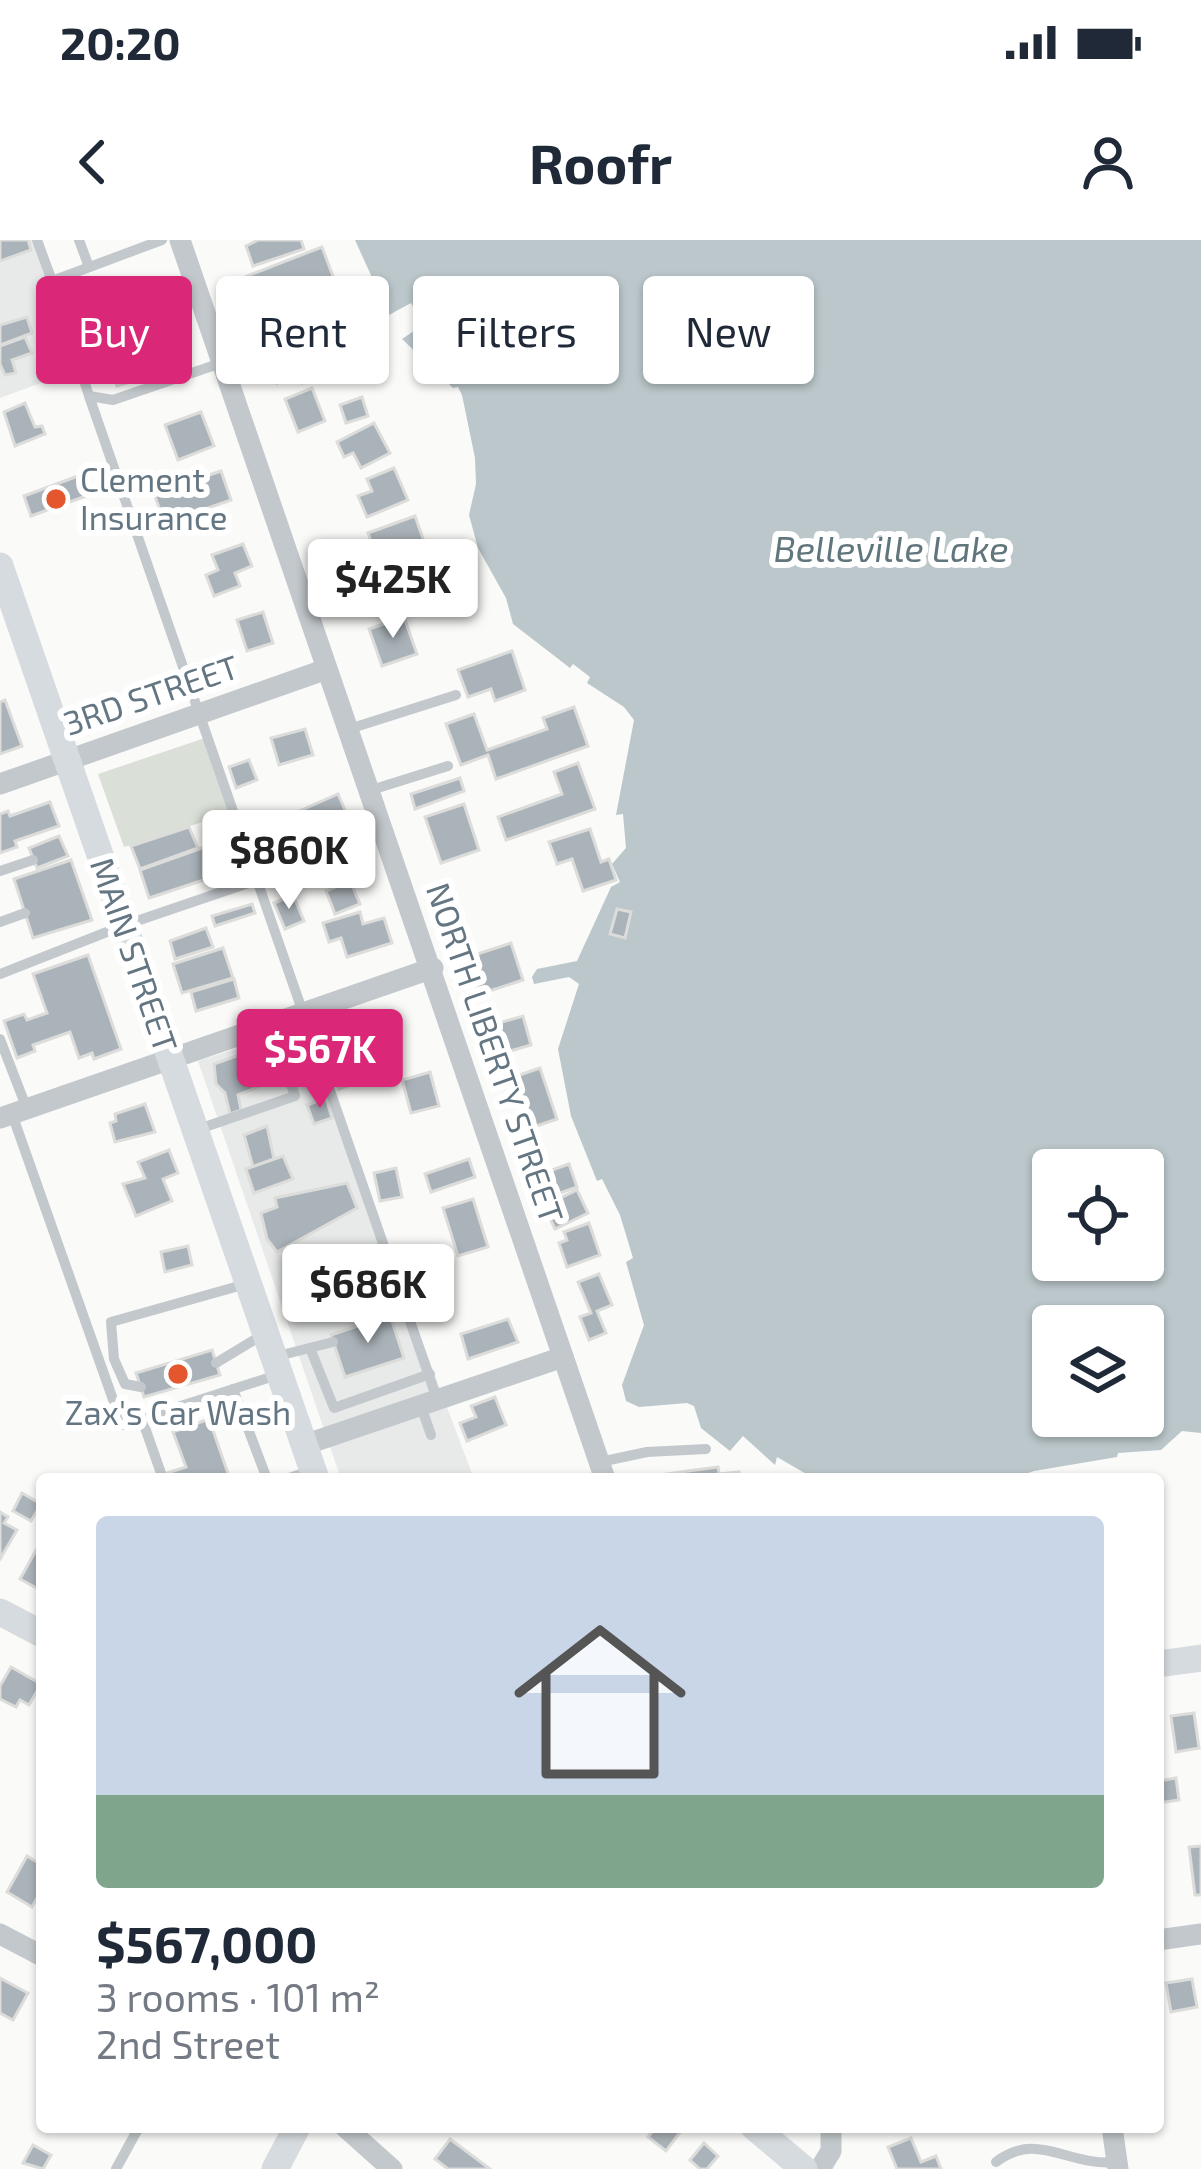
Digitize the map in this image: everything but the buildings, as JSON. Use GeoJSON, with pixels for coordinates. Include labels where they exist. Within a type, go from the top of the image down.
{"type":"FeatureCollection","features":[{"type":"Feature","properties":{"kind":"main road","name":"MAIN STREET"},"geometry":{"type":"LineString","coordinates":[[0,566],[274,1354],[305,1468]]}},
{"type":"Feature","properties":{"kind":"main road"},"geometry":{"type":"LineString","coordinates":[[0,1612],[36,1631]]}},
{"type":"Feature","properties":{"kind":"main road"},"geometry":{"type":"LineString","coordinates":[[1164,1663],[1201,1658]]}},
{"type":"Feature","properties":{"kind":"main road"},"geometry":{"type":"LineString","coordinates":[[275,2169],[294,2133]]}},
{"type":"Feature","properties":{"kind":"main road"},"geometry":{"type":"LineString","coordinates":[[761,2133],[804,2169]]}},
{"type":"Feature","properties":{"kind":"street","name":"NORTH LIBERTY STREET"},"geometry":{"type":"LineString","coordinates":[[180,240],[216,348]]}},
{"type":"Feature","properties":{"kind":"street","name":"NORTH LIBERTY STREET"},"geometry":{"type":"LineString","coordinates":[[228,384],[324,670],[433,968],[602,1471]]}},
{"type":"Feature","properties":{"kind":"street","name":"3RD STREET"},"geometry":{"type":"LineString","coordinates":[[0,784],[324,670]]}},
{"type":"Feature","properties":{"kind":"street"},"geometry":{"type":"LineString","coordinates":[[13,1114],[433,968]]}},
{"type":"Feature","properties":{"kind":"street"},"geometry":{"type":"LineString","coordinates":[[305,1468],[429,1403],[563,1357]]}},
{"type":"Feature","properties":{"kind":"street"},"geometry":{"type":"LineString","coordinates":[[0,1934],[36,1953]]}},
{"type":"Feature","properties":{"kind":"street"},"geometry":{"type":"LineString","coordinates":[[1164,1939],[1201,1934]]}},
{"type":"Feature","properties":{"kind":"street"},"geometry":{"type":"LineString","coordinates":[[352,2133],[392,2169]]}},
{"type":"Feature","properties":{"kind":"street"},"geometry":{"type":"LineString","coordinates":[[820,2169],[831,2151],[831,2133]]}},
{"type":"Feature","properties":{"kind":"street"},"geometry":{"type":"LineString","coordinates":[[1113,2133],[1117,2165]]}},
{"type":"Feature","properties":{"kind":"lane"},"geometry":{"type":"LineString","coordinates":[[38,240],[51,276]]}},
{"type":"Feature","properties":{"kind":"lane"},"geometry":{"type":"LineString","coordinates":[[79,240],[89,267]]}},
{"type":"Feature","properties":{"kind":"lane"},"geometry":{"type":"LineString","coordinates":[[63,276],[137,244],[162,240]]}},
{"type":"Feature","properties":{"kind":"lane"},"geometry":{"type":"LineString","coordinates":[[89,397],[113,400],[216,365]]}},
{"type":"Feature","properties":{"kind":"lane"},"geometry":{"type":"LineString","coordinates":[[85,384],[430,1373],[431,1435]]}},
{"type":"Feature","properties":{"kind":"lane"},"geometry":{"type":"LineString","coordinates":[[346,730],[456,695]]}},
{"type":"Feature","properties":{"kind":"lane"},"geometry":{"type":"LineString","coordinates":[[368,791],[448,766]]}},
{"type":"Feature","properties":{"kind":"lane"},"geometry":{"type":"LineString","coordinates":[[0,871],[33,860]]}},
{"type":"Feature","properties":{"kind":"lane"},"geometry":{"type":"LineString","coordinates":[[0,974],[260,879]]}},
{"type":"Feature","properties":{"kind":"lane"},"geometry":{"type":"LineString","coordinates":[[0,922],[25,913]]}},
{"type":"Feature","properties":{"kind":"lane"},"geometry":{"type":"LineString","coordinates":[[195,1130],[295,1096],[270,1024]]}},
{"type":"Feature","properties":{"kind":"lane"},"geometry":{"type":"LineString","coordinates":[[0,1039],[13,1114],[122,1425],[233,1389],[274,1354]]}},
{"type":"Feature","properties":{"kind":"lane"},"geometry":{"type":"LineString","coordinates":[[93,1345],[111,1322],[249,1283]]}},
{"type":"Feature","properties":{"kind":"lane"},"geometry":{"type":"LineString","coordinates":[[111,1322],[114,1359],[125,1384],[141,1388]]}},
{"type":"Feature","properties":{"kind":"lane"},"geometry":{"type":"LineString","coordinates":[[216,1364],[333,1342]]}},
{"type":"Feature","properties":{"kind":"lane"},"geometry":{"type":"LineString","coordinates":[[310,1348],[334,1408],[430,1373]]}},
{"type":"Feature","properties":{"kind":"lane"},"geometry":{"type":"LineString","coordinates":[[233,1389],[265,1473]]}},
{"type":"Feature","properties":{"kind":"lane"},"geometry":{"type":"LineString","coordinates":[[142,1419],[161,1473]]}},
{"type":"Feature","properties":{"kind":"lane"},"geometry":{"type":"LineString","coordinates":[[602,1471],[647,1452],[706,1449]]}},
{"type":"Feature","properties":{"kind":"lane"},"geometry":{"type":"LineString","coordinates":[[116,2169],[136,2133]]}},
{"type":"Feature","properties":{"kind":"lane"},"geometry":{"type":"LineString","coordinates":[[996,2162],[1016,2147],[1117,2165]]}},
{"type":"Feature","properties":{"kind":"shaded area"},"geometry":{"type":"Polygon","coordinates":[[[0,240],[41,240],[54,276],[36,276],[38,384],[0,398],[0,240]]]}},
{"type":"Feature","properties":{"kind":"shaded area"},"geometry":{"type":"Polygon","coordinates":[[[205,738],[231,813],[124,847],[98,774],[205,738]]]}},
{"type":"Feature","properties":{"kind":"shaded area"},"geometry":{"type":"Polygon","coordinates":[[[304,1027],[472,1473],[339,1473],[198,1061],[304,1027]]]}},
{"type":"Feature","properties":{"kind":"water","name":"Belleville Lake"},"geometry":{"type":"Polygon","coordinates":[[[355,240],[1201,240],[1201,1433],[1182,1431],[1161,1450],[1118,1453],[1117,1457],[1028,1473],[805,1473],[777,1457],[775,1465],[743,1436],[730,1451],[701,1428],[694,1406],[687,1403],[639,1407],[626,1401],[622,1385],[644,1325],[626,1262],[633,1258],[620,1215],[602,1179],[597,1181],[571,1116],[558,1049],[579,984],[569,977],[534,984],[532,977],[537,969],[577,961],[611,887],[620,882],[612,864],[626,848],[623,814],[616,815],[634,720],[624,707],[587,683],[590,677],[573,664],[570,668],[513,624],[506,598],[478,548],[469,515],[476,484],[475,458],[462,395],[449,384],[619,384],[619,276],[413,276],[413,306],[411,303],[389,315],[389,276],[371,276],[355,240]]]}},
{"type":"Feature","properties":{"kind":"water","name":"Belleville Lake"},"geometry":{"type":"Polygon","coordinates":[[[413,332],[413,350],[402,339],[413,332]]]}},
{"type":"Feature","properties":{"kind":"place","name":"Clement Insurance"},"geometry":{"type":"Point","coordinates":[56,499]}},
{"type":"Feature","properties":{"kind":"place","name":"Zax's Car Wash"},"geometry":{"type":"Point","coordinates":[178,1374]}}]}
